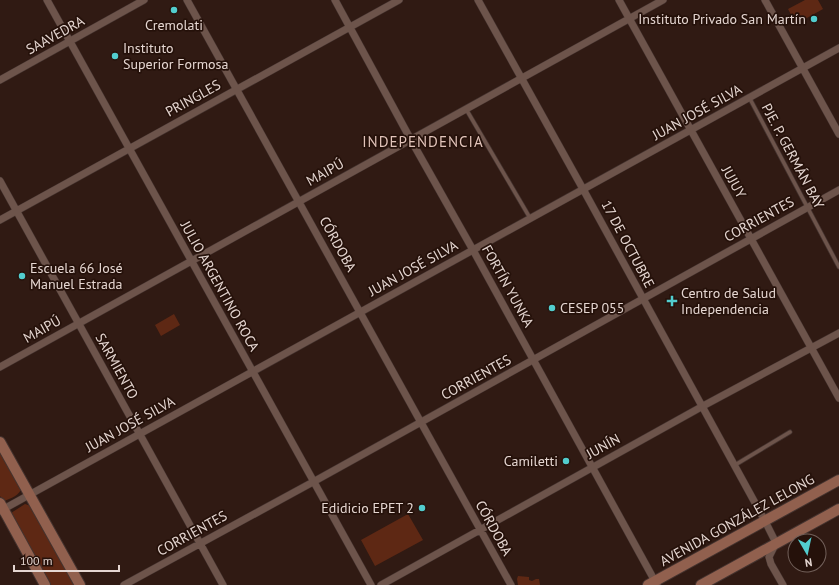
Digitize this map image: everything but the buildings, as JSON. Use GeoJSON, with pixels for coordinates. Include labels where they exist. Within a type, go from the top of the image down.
{"type":"FeatureCollection","features":[{"type":"Feature","properties":{"kind":"main road"},"geometry":{"type":"LineString","coordinates":[[0,442],[80,585]]}},
{"type":"Feature","properties":{"kind":"main road","name":"AVENIDA GONZÁLEZ LELONG"},"geometry":{"type":"LineString","coordinates":[[654,584],[839,480]]}},
{"type":"Feature","properties":{"kind":"main road"},"geometry":{"type":"LineString","coordinates":[[1,508],[45,585]]}},
{"type":"Feature","properties":{"kind":"main road"},"geometry":{"type":"LineString","coordinates":[[701,585],[839,509]]}},
{"type":"Feature","properties":{"kind":"street","name":"JULIO ARGENTINO ROCA"},"geometry":{"type":"LineString","coordinates":[[47,0],[370,585]]}},
{"type":"Feature","properties":{"kind":"street","name":"SAAVEDRA"},"geometry":{"type":"LineString","coordinates":[[0,80],[144,0]]}},
{"type":"Feature","properties":{"kind":"street","name":"CÓRDOBA"},"geometry":{"type":"LineString","coordinates":[[187,0],[300,201],[511,585]]}},
{"type":"Feature","properties":{"kind":"street","name":"FORTÍN YUNKA"},"geometry":{"type":"LineString","coordinates":[[335,0],[592,467],[654,584]]}},
{"type":"Feature","properties":{"kind":"street","name":"PRINGLES"},"geometry":{"type":"LineString","coordinates":[[0,220],[399,0]]}},
{"type":"Feature","properties":{"kind":"street","name":"17 DE OCTUBRE"},"geometry":{"type":"LineString","coordinates":[[478,0],[703,406],[776,543]]}},
{"type":"Feature","properties":{"kind":"street","name":"JUJUY"},"geometry":{"type":"LineString","coordinates":[[619,0],[839,398]]}},
{"type":"Feature","properties":{"kind":"street","name":"MAIPÚ"},"geometry":{"type":"LineString","coordinates":[[0,367],[664,0]]}},
{"type":"Feature","properties":{"kind":"street"},"geometry":{"type":"LineString","coordinates":[[765,0],[839,134]]}},
{"type":"Feature","properties":{"kind":"street","name":"JUAN JOSÉ SILVA"},"geometry":{"type":"LineString","coordinates":[[1,508],[29,495],[839,48]]}},
{"type":"Feature","properties":{"kind":"street","name":"SARMIENTO"},"geometry":{"type":"LineString","coordinates":[[0,181],[223,585]]}},
{"type":"Feature","properties":{"kind":"street","name":"CORRIENTES"},"geometry":{"type":"LineString","coordinates":[[124,585],[313,482],[750,238],[839,190]]}},
{"type":"Feature","properties":{"kind":"street","name":"JUNÍN"},"geometry":{"type":"LineString","coordinates":[[381,585],[592,467],[839,333]]}},
{"type":"Feature","properties":{"kind":"street"},"geometry":{"type":"LineString","coordinates":[[776,543],[769,557],[771,564],[783,585]]}},
{"type":"Feature","properties":{"kind":"lane","name":"PJE. P. GERMÁN BAY"},"geometry":{"type":"LineString","coordinates":[[749,97],[839,267]]}},
{"type":"Feature","properties":{"kind":"lane"},"geometry":{"type":"LineString","coordinates":[[466,109],[530,218]]}},
{"type":"Feature","properties":{"kind":"lane"},"geometry":{"type":"LineString","coordinates":[[735,465],[790,432]]}},
{"type":"Feature","properties":{"kind":"shaded area"},"geometry":{"type":"Polygon","coordinates":[[[805,0],[818,0],[823,9],[796,24],[788,9],[805,0]]]}},
{"type":"Feature","properties":{"kind":"shaded area"},"geometry":{"type":"Polygon","coordinates":[[[174,314],[180,325],[161,336],[155,325],[174,314]]]}},
{"type":"Feature","properties":{"kind":"shaded area"},"geometry":{"type":"Polygon","coordinates":[[[0,447],[22,487],[15,496],[3,501],[0,496],[0,447]]]}},
{"type":"Feature","properties":{"kind":"shaded area"},"geometry":{"type":"Polygon","coordinates":[[[25,504],[31,506],[75,585],[48,585],[11,513],[25,504]]]}},
{"type":"Feature","properties":{"kind":"shaded area"},"geometry":{"type":"Polygon","coordinates":[[[408,514],[423,540],[375,566],[361,540],[408,514]]]}},
{"type":"Feature","properties":{"kind":"shaded area"},"geometry":{"type":"Polygon","coordinates":[[[518,576],[529,577],[529,580],[532,581],[539,579],[540,585],[518,585],[518,576]]]}},
{"type":"Feature","properties":{"kind":"place","name":"Cremolati"},"geometry":{"type":"Point","coordinates":[174,10]}},
{"type":"Feature","properties":{"kind":"place","name":"Instituto Privado San Martín"},"geometry":{"type":"Point","coordinates":[814,19]}},
{"type":"Feature","properties":{"kind":"place","name":"Instituto Superior Formosa"},"geometry":{"type":"Point","coordinates":[115,56]}},
{"type":"Feature","properties":{"kind":"place","name":"Escuela 66 José Manuel Estrada"},"geometry":{"type":"Point","coordinates":[22,276]}},
{"type":"Feature","properties":{"kind":"place","name":"Centro de Salud Independencia"},"geometry":{"type":"Point","coordinates":[672,301]}},
{"type":"Feature","properties":{"kind":"place","name":"CESEP 055"},"geometry":{"type":"Point","coordinates":[552,308]}},
{"type":"Feature","properties":{"kind":"place","name":"Camiletti"},"geometry":{"type":"Point","coordinates":[566,461]}},
{"type":"Feature","properties":{"kind":"place","name":"Edidicio EPET 2"},"geometry":{"type":"Point","coordinates":[422,508]}},
{"type":"Feature","properties":{"kind":"district","name":"INDEPENDENCIA"},"geometry":{"type":"Point","coordinates":[423,142]}}]}
